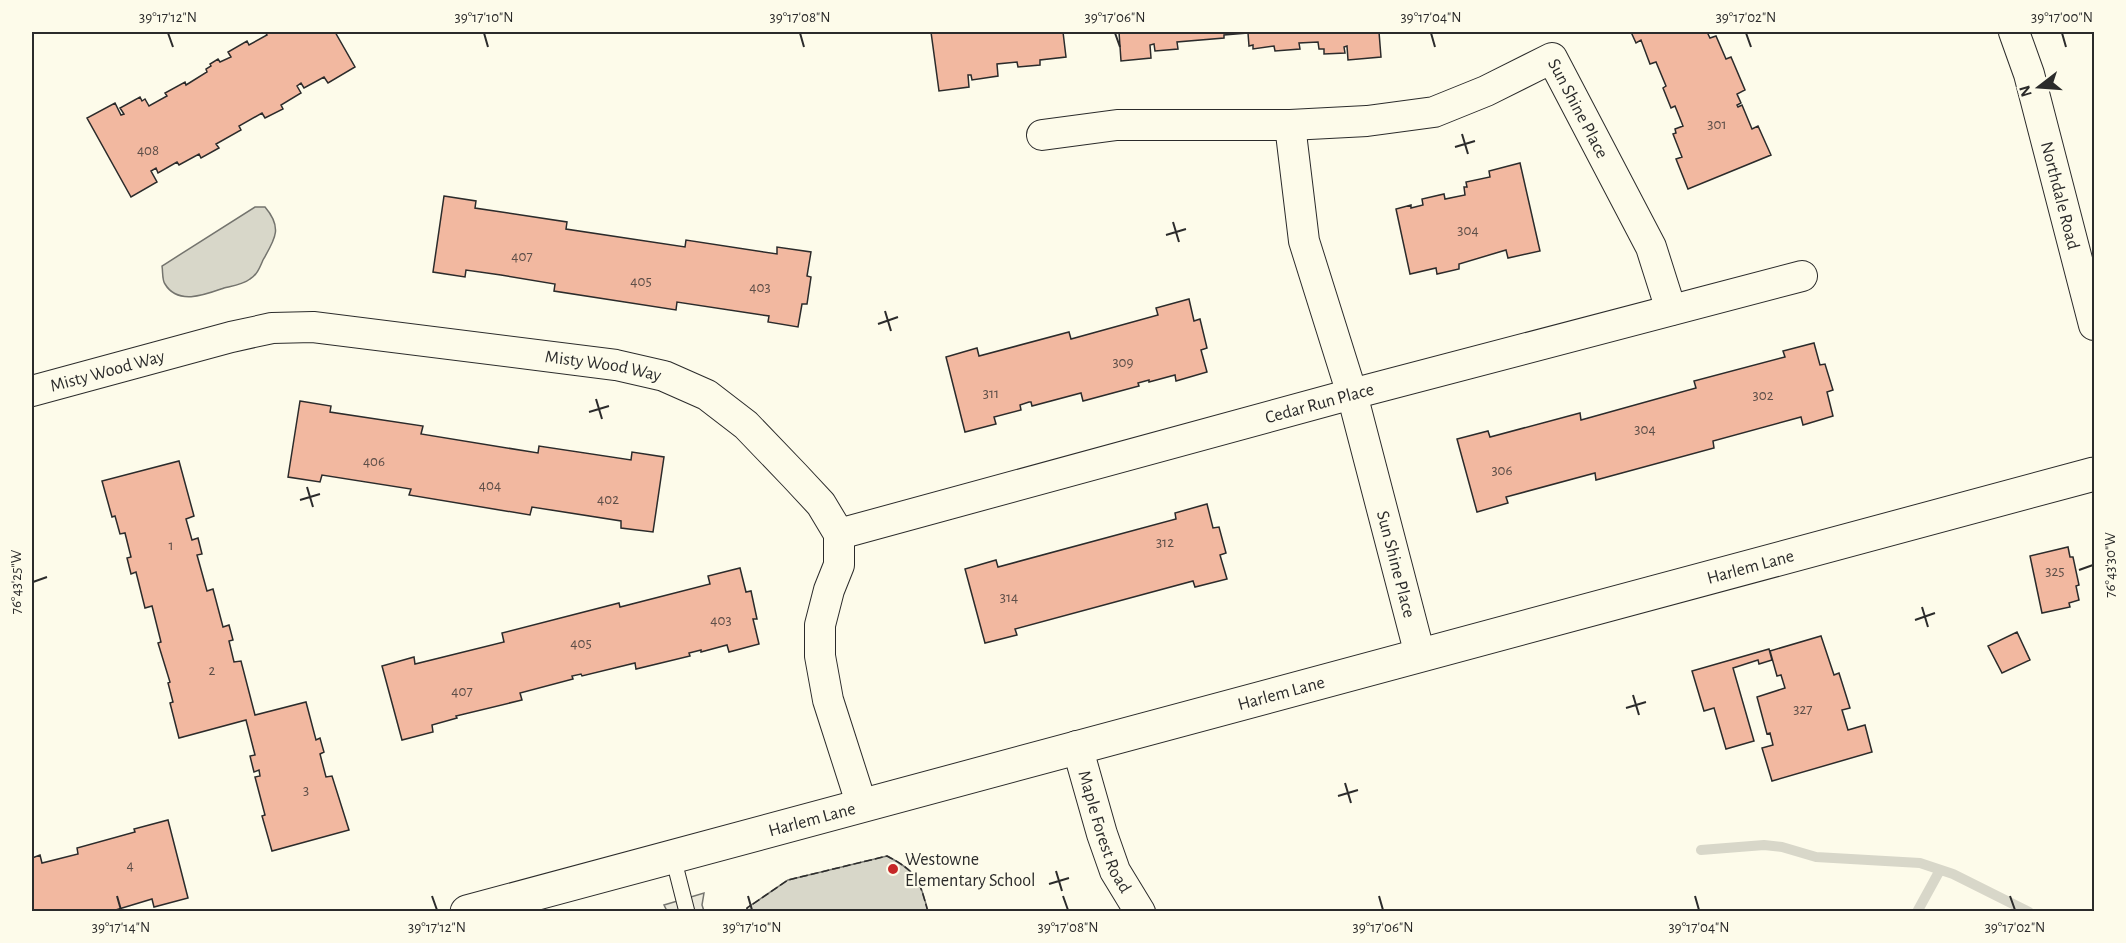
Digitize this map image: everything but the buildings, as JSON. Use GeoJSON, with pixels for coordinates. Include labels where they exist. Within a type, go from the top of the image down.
{"type":"FeatureCollection","features":[{"type":"Feature","properties":{"kind":"street","name":"Northdale Road"},"geometry":{"type":"LineString","coordinates":[[2013,32],[2029,74],[2094,326]]}},
{"type":"Feature","properties":{"kind":"street","name":"Sun Shine Place"},"geometry":{"type":"LineString","coordinates":[[1042,135],[1117,124],[1290,125],[1367,121],[1434,112],[1486,91],[1552,58],[1650,247],[1671,310]]}},
{"type":"Feature","properties":{"kind":"street","name":"Sun Shine Place"},"geometry":{"type":"LineString","coordinates":[[1290,125],[1304,241],[1352,394],[1420,655]]}},
{"type":"Feature","properties":{"kind":"street","name":"Cedar Run Place"},"geometry":{"type":"LineString","coordinates":[[839,534],[1352,394],[1802,276]]}},
{"type":"Feature","properties":{"kind":"street","name":"Misty Wood Way"},"geometry":{"type":"LineString","coordinates":[[32,391],[272,328],[313,327],[616,365],[664,376],[707,395],[746,425],[801,482],[821,504],[839,534]]}},
{"type":"Feature","properties":{"kind":"street","name":"Harlem Lane"},"geometry":{"type":"LineString","coordinates":[[467,912],[2094,474]]}},
{"type":"Feature","properties":{"kind":"street"},"geometry":{"type":"LineString","coordinates":[[839,534],[839,565],[829,590],[820,625],[820,656],[828,700],[862,806]]}},
{"type":"Feature","properties":{"kind":"street","name":"Maple Forest Road"},"geometry":{"type":"LineString","coordinates":[[1077,746],[1115,871],[1140,912]]}},
{"type":"Feature","properties":{"kind":"lane"},"geometry":{"type":"LineString","coordinates":[[673,857],[687,912]]}},
{"type":"Feature","properties":{"kind":"shaded area"},"geometry":{"type":"Polygon","coordinates":[[[255,207],[265,207],[271,214],[275,234],[255,275],[241,284],[201,295],[185,297],[171,291],[164,282],[162,266],[255,207]]]}},
{"type":"Feature","properties":{"kind":"shaded area"},"geometry":{"type":"Polygon","coordinates":[[[887,856],[905,867],[916,878],[928,911],[747,911],[747,908],[788,880],[887,856]]]}},
{"type":"Feature","properties":{"kind":"shaded area"},"geometry":{"type":"Polygon","coordinates":[[[704,893],[702,905],[704,911],[667,911],[664,905],[704,893]]]}},
{"type":"Feature","properties":{"kind":"waterway"},"geometry":{"type":"LineString","coordinates":[[1701,850],[1764,845],[1782,847],[1816,857],[1920,863],[1953,874],[2029,912]]}},
{"type":"Feature","properties":{"kind":"waterway"},"geometry":{"type":"LineString","coordinates":[[1917,912],[1940,870]]}},
{"type":"Feature","properties":{"kind":"fence"},"geometry":{"type":"LineString","coordinates":[[747,912],[747,908],[788,880],[887,856],[905,867],[916,878],[928,912]]}},
{"type":"Feature","properties":{"kind":"place","name":"Westowne Elementary School"},"geometry":{"type":"Point","coordinates":[893,869]}}]}
